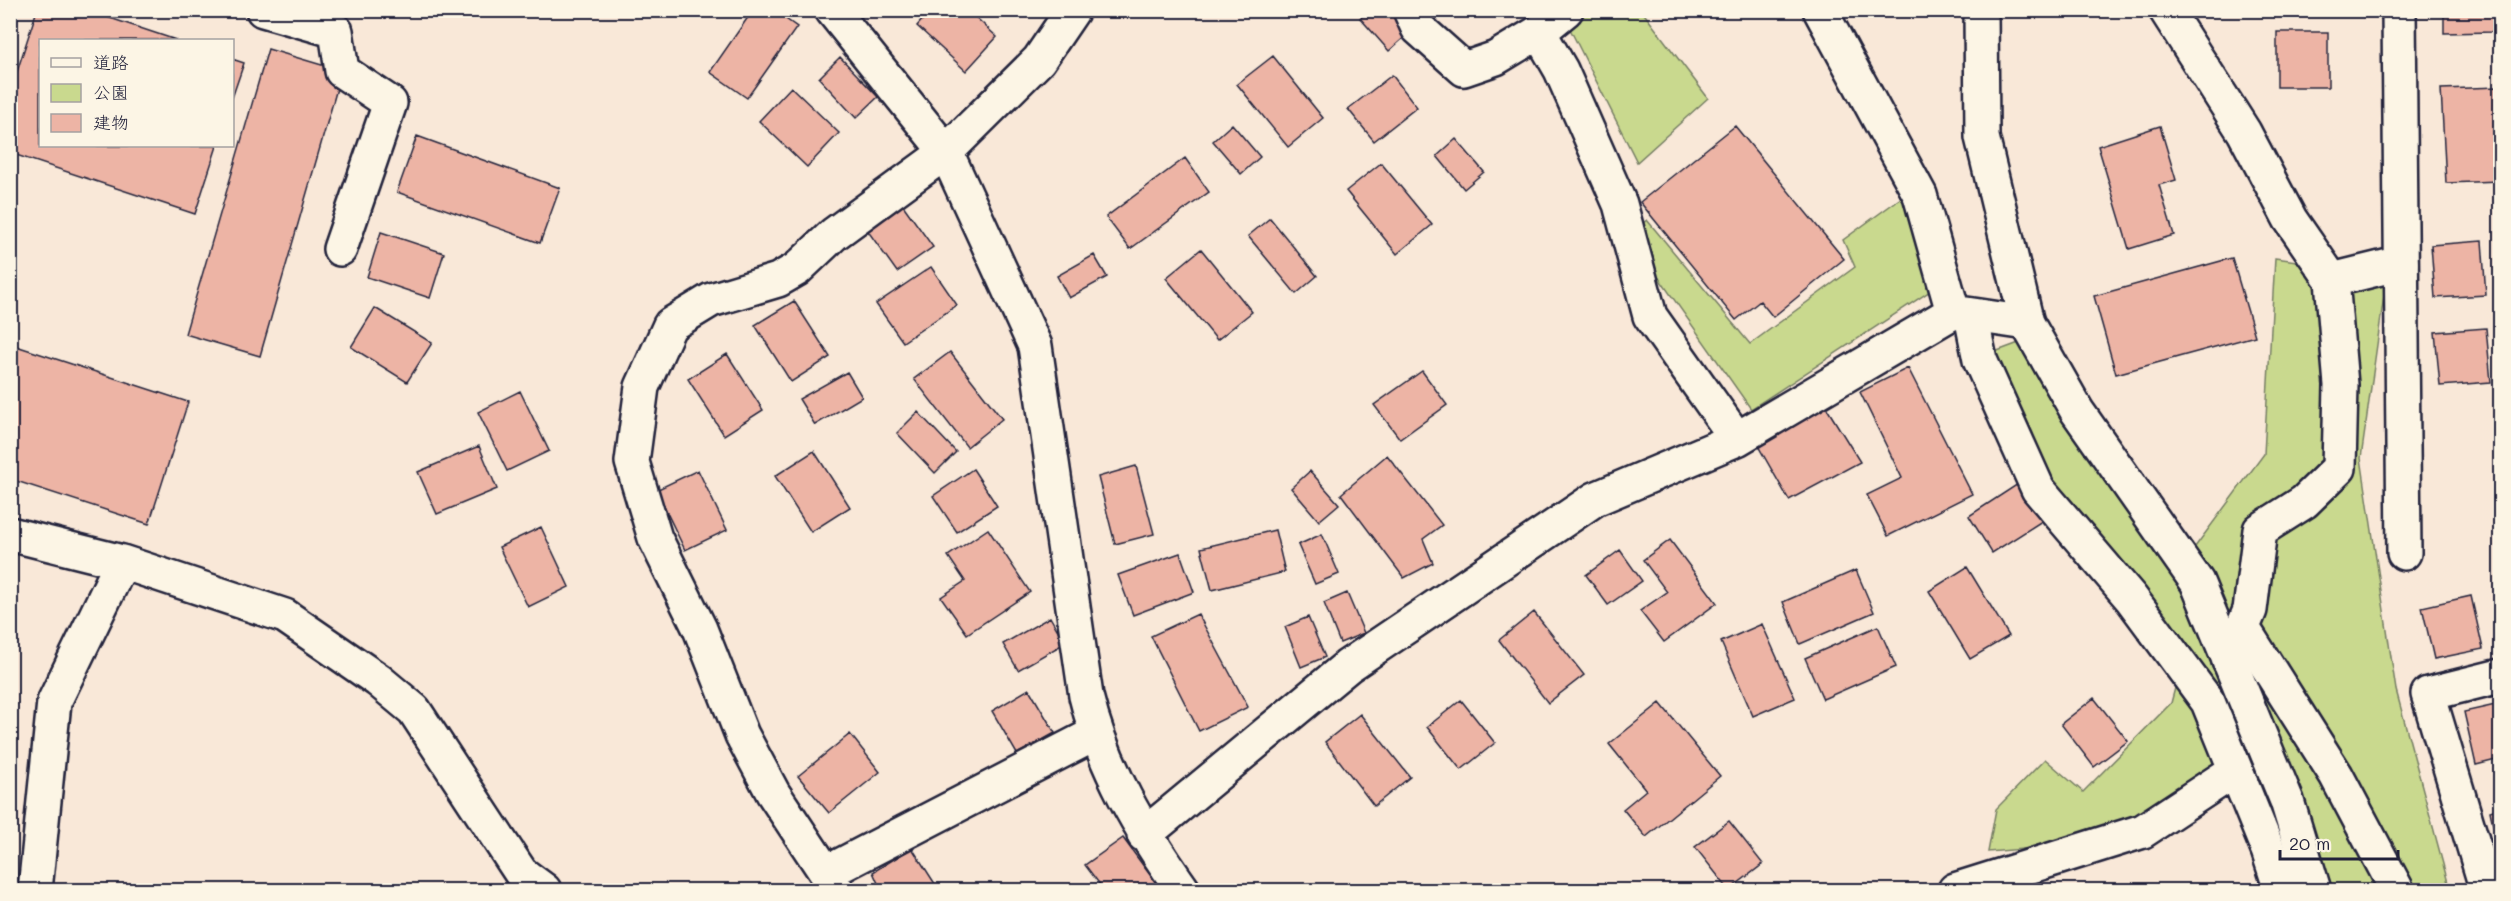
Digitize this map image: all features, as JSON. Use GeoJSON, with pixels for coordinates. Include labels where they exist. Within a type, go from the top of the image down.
{"type":"FeatureCollection","features":[{"type":"Feature","properties":{"kind":"street"},"geometry":{"type":"LineString","coordinates":[[263,10],[336,31],[342,71],[390,103],[340,249]]}},
{"type":"Feature","properties":{"kind":"street"},"geometry":{"type":"LineString","coordinates":[[831,10],[946,152],[1035,346],[1086,696],[1095,734],[1144,835],[1183,891]]}},
{"type":"Feature","properties":{"kind":"street"},"geometry":{"type":"LineString","coordinates":[[1073,10],[1039,60],[946,152],[834,234],[797,269],[778,280],[711,300],[670,325],[642,387],[632,462],[655,538],[700,629],[742,735],[773,793],[832,882],[1095,734]]}},
{"type":"Feature","properties":{"kind":"street"},"geometry":{"type":"LineString","coordinates":[[1410,10],[1418,28],[1464,69],[1496,58],[1539,32],[1566,10]]}},
{"type":"Feature","properties":{"kind":"street"},"geometry":{"type":"LineString","coordinates":[[1820,10],[1920,195],[1980,360],[2038,489],[2131,598],[2208,702],[2234,771],[2268,850],[2281,891]]}},
{"type":"Feature","properties":{"kind":"street"},"geometry":{"type":"LineString","coordinates":[[1981,10],[1982,137],[2027,323],[2077,411],[2197,582],[2288,801],[2314,891]]}},
{"type":"Feature","properties":{"kind":"street"},"geometry":{"type":"LineString","coordinates":[[2166,10],[2244,132],[2290,219],[2332,280],[2341,385],[2339,468],[2304,502],[2260,530],[2250,610],[2229,661]]}},
{"type":"Feature","properties":{"kind":"street"},"geometry":{"type":"LineString","coordinates":[[2398,10],[2404,553]]}},
{"type":"Feature","properties":{"kind":"street"},"geometry":{"type":"LineString","coordinates":[[1539,32],[1561,70],[1620,204],[1650,316],[1737,439]]}},
{"type":"Feature","properties":{"kind":"street"},"geometry":{"type":"LineString","coordinates":[[2332,280],[2401,263]]}},
{"type":"Feature","properties":{"kind":"street"},"geometry":{"type":"LineString","coordinates":[[1144,835],[1348,666],[1595,499],[1737,439],[1962,314],[2027,323]]}},
{"type":"Feature","properties":{"kind":"street"},"geometry":{"type":"LineString","coordinates":[[10,534],[122,562],[285,616],[378,680],[414,710],[521,873],[544,891]]}},
{"type":"Feature","properties":{"kind":"street"},"geometry":{"type":"LineString","coordinates":[[35,891],[54,702],[122,562]]}},
{"type":"Feature","properties":{"kind":"street"},"geometry":{"type":"LineString","coordinates":[[2243,628],[2336,775],[2397,891]]}},
{"type":"Feature","properties":{"kind":"street"},"geometry":{"type":"LineString","coordinates":[[2500,676],[2428,694],[2486,887],[2500,884]]}},
{"type":"Feature","properties":{"kind":"street"},"geometry":{"type":"LineString","coordinates":[[1955,891],[2143,831],[2234,771]]}},
{"type":"Feature","properties":{"kind":"green space"},"geometry":{"type":"Polygon","coordinates":[[[1583,11],[1642,11],[1708,98],[1637,162],[1567,23],[1583,11]]]}},
{"type":"Feature","properties":{"kind":"green space"},"geometry":{"type":"Polygon","coordinates":[[[1916,187],[1938,286],[1751,409],[1628,234],[1647,220],[1750,344],[1855,267],[1843,240],[1916,187]]]}},
{"type":"Feature","properties":{"kind":"green space"},"geometry":{"type":"Polygon","coordinates":[[[2275,258],[2387,274],[2361,458],[2396,690],[2450,890],[2292,890],[2234,771],[2143,831],[2047,847],[1988,852],[1996,809],[2045,759],[2083,792],[2171,703],[2187,643],[2044,485],[1992,353],[2035,337],[2195,547],[2264,454],[2275,258]]]}},
{"type":"Feature","properties":{"kind":"building"},"geometry":{"type":"Polygon","coordinates":[[[37,10],[86,10],[173,39],[39,39],[39,147],[217,147],[195,214],[10,153],[10,93],[37,10]]]}},
{"type":"Feature","properties":{"kind":"building"},"geometry":{"type":"Polygon","coordinates":[[[753,10],[773,10],[797,27],[747,98],[710,72],[753,10]]]}},
{"type":"Feature","properties":{"kind":"building"},"geometry":{"type":"Polygon","coordinates":[[[931,10],[968,10],[997,37],[966,71],[917,26],[931,10]]]}},
{"type":"Feature","properties":{"kind":"building"},"geometry":{"type":"Polygon","coordinates":[[[1369,10],[1388,10],[1408,34],[1389,51],[1360,18],[1369,10]]]}},
{"type":"Feature","properties":{"kind":"building"},"geometry":{"type":"Polygon","coordinates":[[[2444,10],[2495,10],[2494,32],[2444,33],[2444,10]]]}},
{"type":"Feature","properties":{"kind":"building"},"geometry":{"type":"Polygon","coordinates":[[[2277,32],[2328,32],[2328,87],[2277,87],[2277,32]]]}},
{"type":"Feature","properties":{"kind":"building"},"geometry":{"type":"Polygon","coordinates":[[[268,49],[342,71],[260,356],[185,334],[268,49]]]}},
{"type":"Feature","properties":{"kind":"building"},"geometry":{"type":"Polygon","coordinates":[[[1273,56],[1323,118],[1288,147],[1237,84],[1273,56]]]}},
{"type":"Feature","properties":{"kind":"building"},"geometry":{"type":"Polygon","coordinates":[[[840,57],[878,97],[856,118],[819,78],[840,57]]]}},
{"type":"Feature","properties":{"kind":"building"},"geometry":{"type":"Polygon","coordinates":[[[234,60],[244,63],[234,92],[234,60]]]}},
{"type":"Feature","properties":{"kind":"building"},"geometry":{"type":"Polygon","coordinates":[[[1392,75],[1417,107],[1374,141],[1348,109],[1392,75]]]}},
{"type":"Feature","properties":{"kind":"building"},"geometry":{"type":"Polygon","coordinates":[[[791,87],[839,133],[807,167],[759,121],[791,87]]]}},
{"type":"Feature","properties":{"kind":"building"},"geometry":{"type":"Polygon","coordinates":[[[2499,87],[2500,181],[2446,183],[2441,89],[2499,87]]]}},
{"type":"Feature","properties":{"kind":"building"},"geometry":{"type":"Polygon","coordinates":[[[1232,124],[1260,157],[1241,174],[1213,141],[1232,124]]]}},
{"type":"Feature","properties":{"kind":"building"},"geometry":{"type":"Polygon","coordinates":[[[1735,126],[1844,259],[1773,317],[1760,301],[1736,320],[1640,202],[1735,126]]]}},
{"type":"Feature","properties":{"kind":"building"},"geometry":{"type":"Polygon","coordinates":[[[2160,126],[2176,180],[2159,185],[2174,235],[2129,249],[2098,146],[2160,126]]]}},
{"type":"Feature","properties":{"kind":"building"},"geometry":{"type":"Polygon","coordinates":[[[417,136],[560,188],[540,243],[397,192],[417,136]]]}},
{"type":"Feature","properties":{"kind":"building"},"geometry":{"type":"Polygon","coordinates":[[[1456,139],[1484,172],[1464,189],[1437,156],[1456,139]]]}},
{"type":"Feature","properties":{"kind":"building"},"geometry":{"type":"Polygon","coordinates":[[[1185,158],[1209,192],[1130,249],[1106,217],[1185,158]]]}},
{"type":"Feature","properties":{"kind":"building"},"geometry":{"type":"Polygon","coordinates":[[[1381,163],[1432,225],[1397,254],[1346,191],[1381,163]]]}},
{"type":"Feature","properties":{"kind":"building"},"geometry":{"type":"Polygon","coordinates":[[[900,201],[933,247],[897,272],[865,227],[900,201]]]}},
{"type":"Feature","properties":{"kind":"building"},"geometry":{"type":"Polygon","coordinates":[[[1270,218],[1317,276],[1296,294],[1248,236],[1270,218]]]}},
{"type":"Feature","properties":{"kind":"building"},"geometry":{"type":"Polygon","coordinates":[[[381,232],[444,253],[430,298],[367,277],[381,232]]]}},
{"type":"Feature","properties":{"kind":"building"},"geometry":{"type":"Polygon","coordinates":[[[2482,241],[2486,295],[2435,298],[2431,245],[2482,241]]]}},
{"type":"Feature","properties":{"kind":"building"},"geometry":{"type":"Polygon","coordinates":[[[1201,249],[1252,312],[1217,340],[1166,278],[1201,249]]]}},
{"type":"Feature","properties":{"kind":"building"},"geometry":{"type":"Polygon","coordinates":[[[1094,255],[1107,277],[1069,298],[1057,276],[1094,255]]]}},
{"type":"Feature","properties":{"kind":"building"},"geometry":{"type":"Polygon","coordinates":[[[2232,258],[2255,336],[2116,374],[2094,296],[2232,258]]]}},
{"type":"Feature","properties":{"kind":"building"},"geometry":{"type":"Polygon","coordinates":[[[931,267],[957,305],[903,342],[876,304],[931,267]]]}},
{"type":"Feature","properties":{"kind":"building"},"geometry":{"type":"Polygon","coordinates":[[[794,301],[830,357],[791,382],[755,325],[794,301]]]}},
{"type":"Feature","properties":{"kind":"building"},"geometry":{"type":"Polygon","coordinates":[[[375,308],[432,343],[407,382],[351,347],[375,308]]]}},
{"type":"Feature","properties":{"kind":"building"},"geometry":{"type":"Polygon","coordinates":[[[2486,328],[2491,382],[2440,386],[2435,332],[2486,328]]]}},
{"type":"Feature","properties":{"kind":"building"},"geometry":{"type":"Polygon","coordinates":[[[10,344],[188,402],[149,524],[10,479],[10,344]]]}},
{"type":"Feature","properties":{"kind":"building"},"geometry":{"type":"Polygon","coordinates":[[[950,352],[1002,419],[967,447],[914,379],[950,352]]]}},
{"type":"Feature","properties":{"kind":"building"},"geometry":{"type":"Polygon","coordinates":[[[727,354],[763,410],[724,435],[688,379],[727,354]]]}},
{"type":"Feature","properties":{"kind":"building"},"geometry":{"type":"Polygon","coordinates":[[[1908,368],[1972,494],[1888,536],[1867,495],[1902,478],[1860,392],[1908,368]]]}},
{"type":"Feature","properties":{"kind":"building"},"geometry":{"type":"Polygon","coordinates":[[[1422,371],[1447,405],[1400,439],[1374,405],[1422,371]]]}},
{"type":"Feature","properties":{"kind":"building"},"geometry":{"type":"Polygon","coordinates":[[[847,372],[862,397],[815,425],[799,399],[847,372]]]}},
{"type":"Feature","properties":{"kind":"building"},"geometry":{"type":"Polygon","coordinates":[[[520,391],[549,451],[507,471],[478,412],[520,391]]]}},
{"type":"Feature","properties":{"kind":"building"},"geometry":{"type":"Polygon","coordinates":[[[1823,402],[1860,462],[1789,500],[1757,444],[1823,402]]]}},
{"type":"Feature","properties":{"kind":"building"},"geometry":{"type":"Polygon","coordinates":[[[918,412],[956,452],[935,473],[897,433],[918,412]]]}},
{"type":"Feature","properties":{"kind":"building"},"geometry":{"type":"Polygon","coordinates":[[[479,446],[497,489],[437,514],[418,472],[479,446]]]}},
{"type":"Feature","properties":{"kind":"building"},"geometry":{"type":"Polygon","coordinates":[[[814,451],[850,507],[811,532],[775,476],[814,451]]]}},
{"type":"Feature","properties":{"kind":"building"},"geometry":{"type":"Polygon","coordinates":[[[1387,455],[1442,525],[1423,539],[1433,563],[1404,578],[1341,494],[1387,455]]]}},
{"type":"Feature","properties":{"kind":"building"},"geometry":{"type":"Polygon","coordinates":[[[1136,466],[1154,534],[1115,544],[1098,477],[1136,466]]]}},
{"type":"Feature","properties":{"kind":"building"},"geometry":{"type":"Polygon","coordinates":[[[973,469],[997,506],[957,532],[933,496],[973,469]]]}},
{"type":"Feature","properties":{"kind":"building"},"geometry":{"type":"Polygon","coordinates":[[[698,470],[727,530],[685,550],[656,490],[698,470]]]}},
{"type":"Feature","properties":{"kind":"building"},"geometry":{"type":"Polygon","coordinates":[[[1310,471],[1339,504],[1319,521],[1291,488],[1310,471]]]}},
{"type":"Feature","properties":{"kind":"building"},"geometry":{"type":"Polygon","coordinates":[[[2018,484],[2042,521],[1992,553],[1969,516],[2018,484]]]}},
{"type":"Feature","properties":{"kind":"building"},"geometry":{"type":"Polygon","coordinates":[[[541,527],[569,587],[528,607],[499,547],[541,527]]]}},
{"type":"Feature","properties":{"kind":"building"},"geometry":{"type":"Polygon","coordinates":[[[988,529],[1030,592],[967,634],[941,597],[965,581],[948,556],[988,529]]]}},
{"type":"Feature","properties":{"kind":"building"},"geometry":{"type":"Polygon","coordinates":[[[1275,530],[1285,572],[1212,590],[1201,548],[1275,530]]]}},
{"type":"Feature","properties":{"kind":"building"},"geometry":{"type":"Polygon","coordinates":[[[1322,534],[1339,574],[1315,584],[1298,545],[1322,534]]]}},
{"type":"Feature","properties":{"kind":"building"},"geometry":{"type":"Polygon","coordinates":[[[1670,540],[1717,603],[1664,642],[1640,611],[1667,592],[1643,560],[1670,540]]]}},
{"type":"Feature","properties":{"kind":"building"},"geometry":{"type":"Polygon","coordinates":[[[1620,550],[1642,581],[1608,605],[1586,575],[1620,550]]]}},
{"type":"Feature","properties":{"kind":"building"},"geometry":{"type":"Polygon","coordinates":[[[1180,553],[1194,592],[1133,615],[1118,575],[1180,553]]]}},
{"type":"Feature","properties":{"kind":"building"},"geometry":{"type":"Polygon","coordinates":[[[1967,567],[2009,636],[1970,659],[1929,591],[1967,567]]]}},
{"type":"Feature","properties":{"kind":"building"},"geometry":{"type":"Polygon","coordinates":[[[1856,570],[1874,612],[1800,644],[1783,602],[1856,570]]]}},
{"type":"Feature","properties":{"kind":"building"},"geometry":{"type":"Polygon","coordinates":[[[1347,593],[1364,633],[1340,643],[1324,603],[1347,593]]]}},
{"type":"Feature","properties":{"kind":"building"},"geometry":{"type":"Polygon","coordinates":[[[2471,596],[2483,649],[2434,659],[2422,607],[2471,596]]]}},
{"type":"Feature","properties":{"kind":"building"},"geometry":{"type":"Polygon","coordinates":[[[1534,612],[1584,675],[1548,703],[1499,640],[1534,612]]]}},
{"type":"Feature","properties":{"kind":"building"},"geometry":{"type":"Polygon","coordinates":[[[1198,614],[1248,707],[1199,731],[1151,636],[1198,614]]]}},
{"type":"Feature","properties":{"kind":"building"},"geometry":{"type":"Polygon","coordinates":[[[1050,617],[1065,643],[1018,670],[1003,644],[1050,617]]]}},
{"type":"Feature","properties":{"kind":"building"},"geometry":{"type":"Polygon","coordinates":[[[1308,617],[1325,657],[1301,667],[1285,627],[1308,617]]]}},
{"type":"Feature","properties":{"kind":"building"},"geometry":{"type":"Polygon","coordinates":[[[1762,624],[1795,698],[1753,716],[1721,642],[1762,624]]]}},
{"type":"Feature","properties":{"kind":"building"},"geometry":{"type":"Polygon","coordinates":[[[1878,626],[1896,667],[1823,699],[1805,658],[1878,626]]]}},
{"type":"Feature","properties":{"kind":"building"},"geometry":{"type":"Polygon","coordinates":[[[1029,689],[1055,733],[1017,754],[992,711],[1029,689]]]}},
{"type":"Feature","properties":{"kind":"building"},"geometry":{"type":"Polygon","coordinates":[[[2094,698],[2128,741],[2094,767],[2061,724],[2094,698]]]}},
{"type":"Feature","properties":{"kind":"building"},"geometry":{"type":"Polygon","coordinates":[[[1461,700],[1495,743],[1461,770],[1427,727],[1461,700]]]}},
{"type":"Feature","properties":{"kind":"building"},"geometry":{"type":"Polygon","coordinates":[[[1660,703],[1720,776],[1646,837],[1623,809],[1646,790],[1609,744],[1660,703]]]}},
{"type":"Feature","properties":{"kind":"building"},"geometry":{"type":"Polygon","coordinates":[[[2500,704],[2500,759],[2476,765],[2464,712],[2500,704]]]}},
{"type":"Feature","properties":{"kind":"building"},"geometry":{"type":"Polygon","coordinates":[[[1360,714],[1410,777],[1374,806],[1325,742],[1360,714]]]}},
{"type":"Feature","properties":{"kind":"building"},"geometry":{"type":"Polygon","coordinates":[[[850,734],[880,772],[829,813],[798,776],[850,734]]]}},
{"type":"Feature","properties":{"kind":"building"},"geometry":{"type":"Polygon","coordinates":[[[10,786],[18,788],[10,813],[10,786]]]}},
{"type":"Feature","properties":{"kind":"building"},"geometry":{"type":"Polygon","coordinates":[[[2500,808],[2500,858],[2490,811],[2500,808]]]}},
{"type":"Feature","properties":{"kind":"building"},"geometry":{"type":"Polygon","coordinates":[[[1729,821],[1763,864],[1729,890],[1695,847],[1729,821]]]}},
{"type":"Feature","properties":{"kind":"building"},"geometry":{"type":"Polygon","coordinates":[[[1123,838],[1161,890],[1104,890],[1085,865],[1123,838]]]}},
{"type":"Feature","properties":{"kind":"building"},"geometry":{"type":"Polygon","coordinates":[[[912,848],[939,890],[881,890],[873,872],[912,848]]]}}]}
